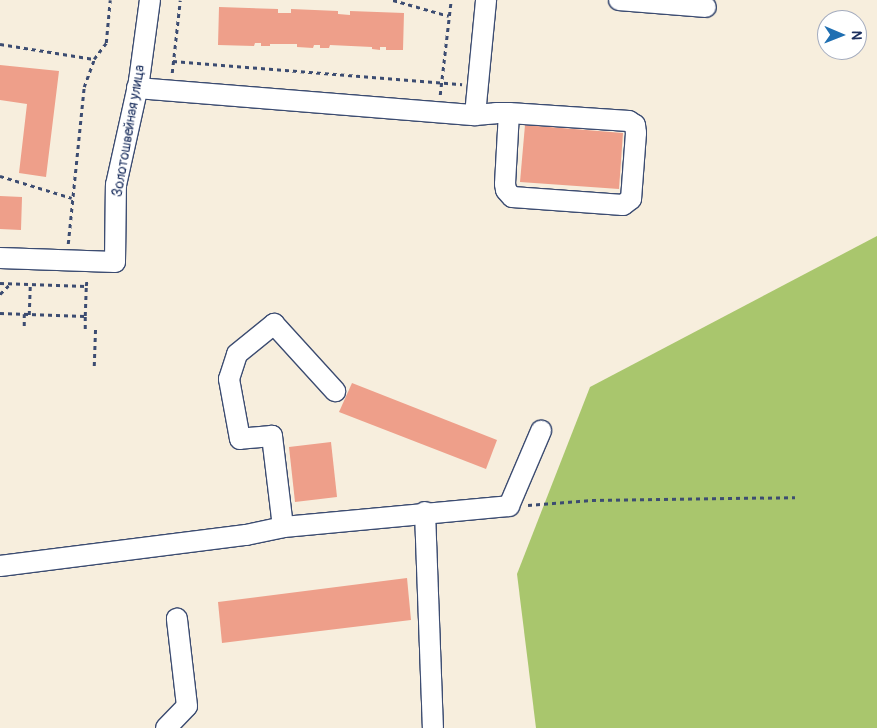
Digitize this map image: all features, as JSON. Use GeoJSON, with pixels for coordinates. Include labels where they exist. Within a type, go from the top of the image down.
{"type":"FeatureCollection","features":[{"type":"Feature","properties":{"kind":"street","name":"Золотошвейная улица"},"geometry":{"type":"LineString","coordinates":[[87,261],[115,262],[116,185],[137,88],[150,0]]}},
{"type":"Feature","properties":{"kind":"street"},"geometry":{"type":"LineString","coordinates":[[475,115],[486,0]]}},
{"type":"Feature","properties":{"kind":"street"},"geometry":{"type":"LineString","coordinates":[[619,0],[706,7]]}},
{"type":"Feature","properties":{"kind":"street"},"geometry":{"type":"LineString","coordinates":[[137,88],[475,115],[509,113],[632,123],[636,133],[631,200],[624,205],[512,197],[506,190],[505,184],[509,113]]}},
{"type":"Feature","properties":{"kind":"street"},"geometry":{"type":"LineString","coordinates":[[0,258],[87,261]]}},
{"type":"Feature","properties":{"kind":"street"},"geometry":{"type":"LineString","coordinates":[[283,527],[272,436],[240,439],[229,379],[237,354],[274,324],[335,391]]}},
{"type":"Feature","properties":{"kind":"street"},"geometry":{"type":"LineString","coordinates":[[0,566],[246,534],[283,527],[424,512],[509,506],[541,431]]}},
{"type":"Feature","properties":{"kind":"street"},"geometry":{"type":"LineString","coordinates":[[424,512],[433,728]]}},
{"type":"Feature","properties":{"kind":"street"},"geometry":{"type":"LineString","coordinates":[[166,728],[187,706],[176,619]]}},
{"type":"Feature","properties":{"kind":"path"},"geometry":{"type":"LineString","coordinates":[[66,260],[82,95],[94,58],[106,43],[110,0]]}},
{"type":"Feature","properties":{"kind":"path"},"geometry":{"type":"LineString","coordinates":[[170,90],[180,0]]}},
{"type":"Feature","properties":{"kind":"path"},"geometry":{"type":"LineString","coordinates":[[392,0],[449,16]]}},
{"type":"Feature","properties":{"kind":"path"},"geometry":{"type":"LineString","coordinates":[[438,112],[451,0]]}},
{"type":"Feature","properties":{"kind":"path"},"geometry":{"type":"LineString","coordinates":[[0,44],[94,58]]}},
{"type":"Feature","properties":{"kind":"path"},"geometry":{"type":"LineString","coordinates":[[173,61],[478,85]]}},
{"type":"Feature","properties":{"kind":"path"},"geometry":{"type":"LineString","coordinates":[[0,176],[72,198]]}},
{"type":"Feature","properties":{"kind":"path"},"geometry":{"type":"LineString","coordinates":[[85,329],[87,261]]}},
{"type":"Feature","properties":{"kind":"path"},"geometry":{"type":"LineString","coordinates":[[0,283],[86,286]]}},
{"type":"Feature","properties":{"kind":"path"},"geometry":{"type":"LineString","coordinates":[[0,294],[10,284]]}},
{"type":"Feature","properties":{"kind":"path"},"geometry":{"type":"LineString","coordinates":[[29,314],[30,284]]}},
{"type":"Feature","properties":{"kind":"path"},"geometry":{"type":"LineString","coordinates":[[0,314],[85,316]]}},
{"type":"Feature","properties":{"kind":"path"},"geometry":{"type":"LineString","coordinates":[[24,314],[24,326]]}},
{"type":"Feature","properties":{"kind":"path"},"geometry":{"type":"LineString","coordinates":[[94,366],[95,329]]}},
{"type":"Feature","properties":{"kind":"path"},"geometry":{"type":"LineString","coordinates":[[509,506],[592,500],[795,497]]}},
{"type":"Feature","properties":{"kind":"green space"},"geometry":{"type":"Polygon","coordinates":[[[877,236],[877,728],[536,728],[517,574],[590,387],[877,236]]]}},
{"type":"Feature","properties":{"kind":"building"},"geometry":{"type":"Polygon","coordinates":[[[219,7],[278,9],[278,13],[291,13],[291,9],[338,11],[338,14],[350,15],[350,11],[404,13],[403,50],[386,50],[386,47],[380,47],[380,50],[372,49],[372,47],[330,45],[329,48],[320,48],[320,45],[314,45],[313,48],[297,47],[297,44],[261,46],[261,43],[255,43],[254,46],[218,45],[219,7]]]}},
{"type":"Feature","properties":{"kind":"building"},"geometry":{"type":"Polygon","coordinates":[[[0,65],[59,71],[46,177],[19,173],[27,104],[0,100],[0,65]]]}},
{"type":"Feature","properties":{"kind":"building"},"geometry":{"type":"Polygon","coordinates":[[[525,125],[623,133],[619,189],[520,182],[525,125]]]}},
{"type":"Feature","properties":{"kind":"building"},"geometry":{"type":"Polygon","coordinates":[[[0,196],[22,197],[21,230],[0,229],[0,196]]]}},
{"type":"Feature","properties":{"kind":"building"},"geometry":{"type":"Polygon","coordinates":[[[352,383],[497,440],[486,469],[339,412],[352,383]]]}},
{"type":"Feature","properties":{"kind":"building"},"geometry":{"type":"Polygon","coordinates":[[[331,442],[337,497],[295,502],[289,447],[331,442]]]}},
{"type":"Feature","properties":{"kind":"building"},"geometry":{"type":"Polygon","coordinates":[[[407,578],[411,620],[222,643],[218,602],[407,578]]]}}]}
